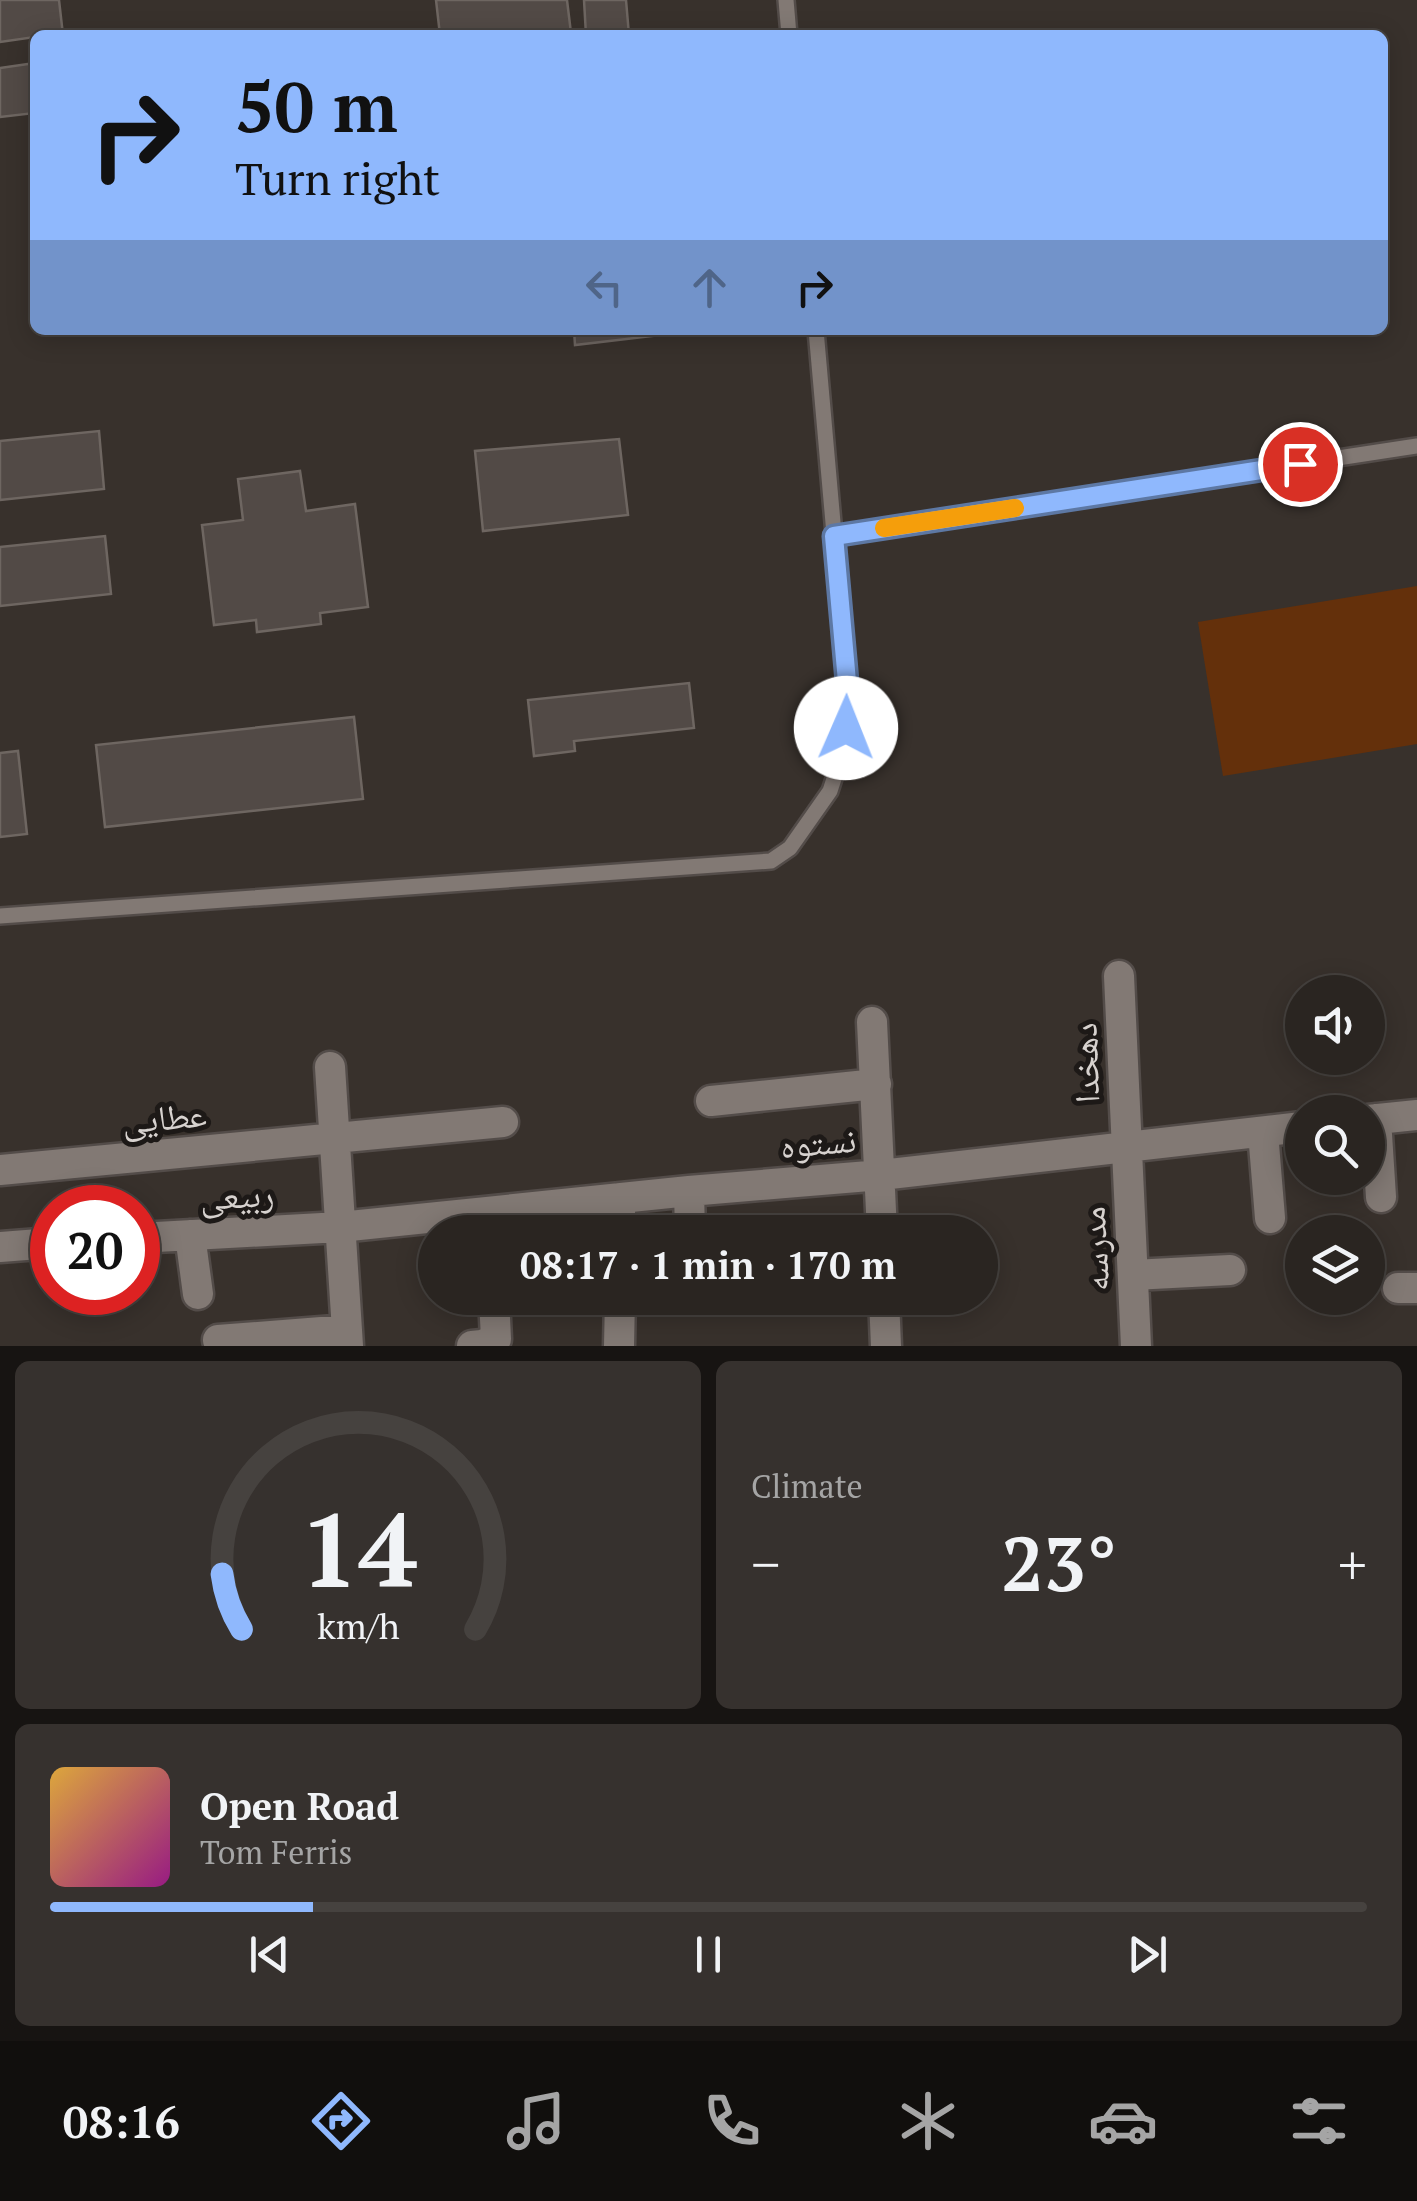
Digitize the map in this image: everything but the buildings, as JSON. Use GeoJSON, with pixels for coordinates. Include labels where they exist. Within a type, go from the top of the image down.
{"type":"FeatureCollection","features":[{"type":"Feature","properties":{"kind":"street","name":"دهخدا"},"geometry":{"type":"LineString","coordinates":[[1120,976],[1126,1147]]}},
{"type":"Feature","properties":{"kind":"street"},"geometry":{"type":"LineString","coordinates":[[872,1022],[881,1215]]}},
{"type":"Feature","properties":{"kind":"street"},"geometry":{"type":"LineString","coordinates":[[218,1340],[348,1338],[330,1067]]}},
{"type":"Feature","properties":{"kind":"street"},"geometry":{"type":"LineString","coordinates":[[711,1101],[876,1084]]}},
{"type":"Feature","properties":{"kind":"street"},"geometry":{"type":"LineString","coordinates":[[1385,1119],[1417,1115]]}},
{"type":"Feature","properties":{"kind":"street","name":"عطایی"},"geometry":{"type":"LineString","coordinates":[[0,1170],[503,1122]]}},
{"type":"Feature","properties":{"kind":"street","name":"نستوه"},"geometry":{"type":"LineString","coordinates":[[572,1215],[620,1198],[880,1175],[1285,1130]]}},
{"type":"Feature","properties":{"kind":"street"},"geometry":{"type":"LineString","coordinates":[[1263,1132],[1270,1218]]}},
{"type":"Feature","properties":{"kind":"street","name":"مدرسه"},"geometry":{"type":"LineString","coordinates":[[1126,1147],[1136,1346]]}},
{"type":"Feature","properties":{"kind":"street"},"geometry":{"type":"LineString","coordinates":[[689,1190],[690,1215]]}},
{"type":"Feature","properties":{"kind":"street"},"geometry":{"type":"LineString","coordinates":[[620,1198],[620,1215]]}},
{"type":"Feature","properties":{"kind":"street","name":"نستوه"},"geometry":{"type":"LineString","coordinates":[[340,1226],[418,1224]]}},
{"type":"Feature","properties":{"kind":"street","name":"ربیعی"},"geometry":{"type":"LineString","coordinates":[[160,1237],[340,1226]]}},
{"type":"Feature","properties":{"kind":"street"},"geometry":{"type":"LineString","coordinates":[[190,1235],[198,1294]]}},
{"type":"Feature","properties":{"kind":"street"},"geometry":{"type":"LineString","coordinates":[[0,1246],[30,1245]]}},
{"type":"Feature","properties":{"kind":"street"},"geometry":{"type":"LineString","coordinates":[[1133,1275],[1230,1270]]}},
{"type":"Feature","properties":{"kind":"street"},"geometry":{"type":"LineString","coordinates":[[484,1342],[490,1315]]}},
{"type":"Feature","properties":{"kind":"street"},"geometry":{"type":"LineString","coordinates":[[619,1346],[620,1315]]}},
{"type":"Feature","properties":{"kind":"street"},"geometry":{"type":"LineString","coordinates":[[885,1315],[886,1346]]}},
{"type":"Feature","properties":{"kind":"lane"},"geometry":{"type":"LineString","coordinates":[[786,0],[789,30]]}},
{"type":"Feature","properties":{"kind":"lane"},"geometry":{"type":"LineString","coordinates":[[0,916],[771,861],[790,848],[830,790],[843,751],[849,704],[816,335]]}},
{"type":"Feature","properties":{"kind":"lane"},"geometry":{"type":"LineString","coordinates":[[834,536],[1417,446]]}},
{"type":"Feature","properties":{"kind":"shaded area"},"geometry":{"type":"Polygon","coordinates":[[[1417,586],[1417,744],[1223,776],[1198,622],[1417,586]]]}},
{"type":"Feature","properties":{"kind":"slow traffic"},"geometry":{"type":"LineString","coordinates":[[884,528],[1015,508]]}},
{"type":"Feature","properties":{"kind":"route"},"geometry":{"type":"LineString","coordinates":[[846,728],[849,704],[834,536],[1300,464]]}}]}
